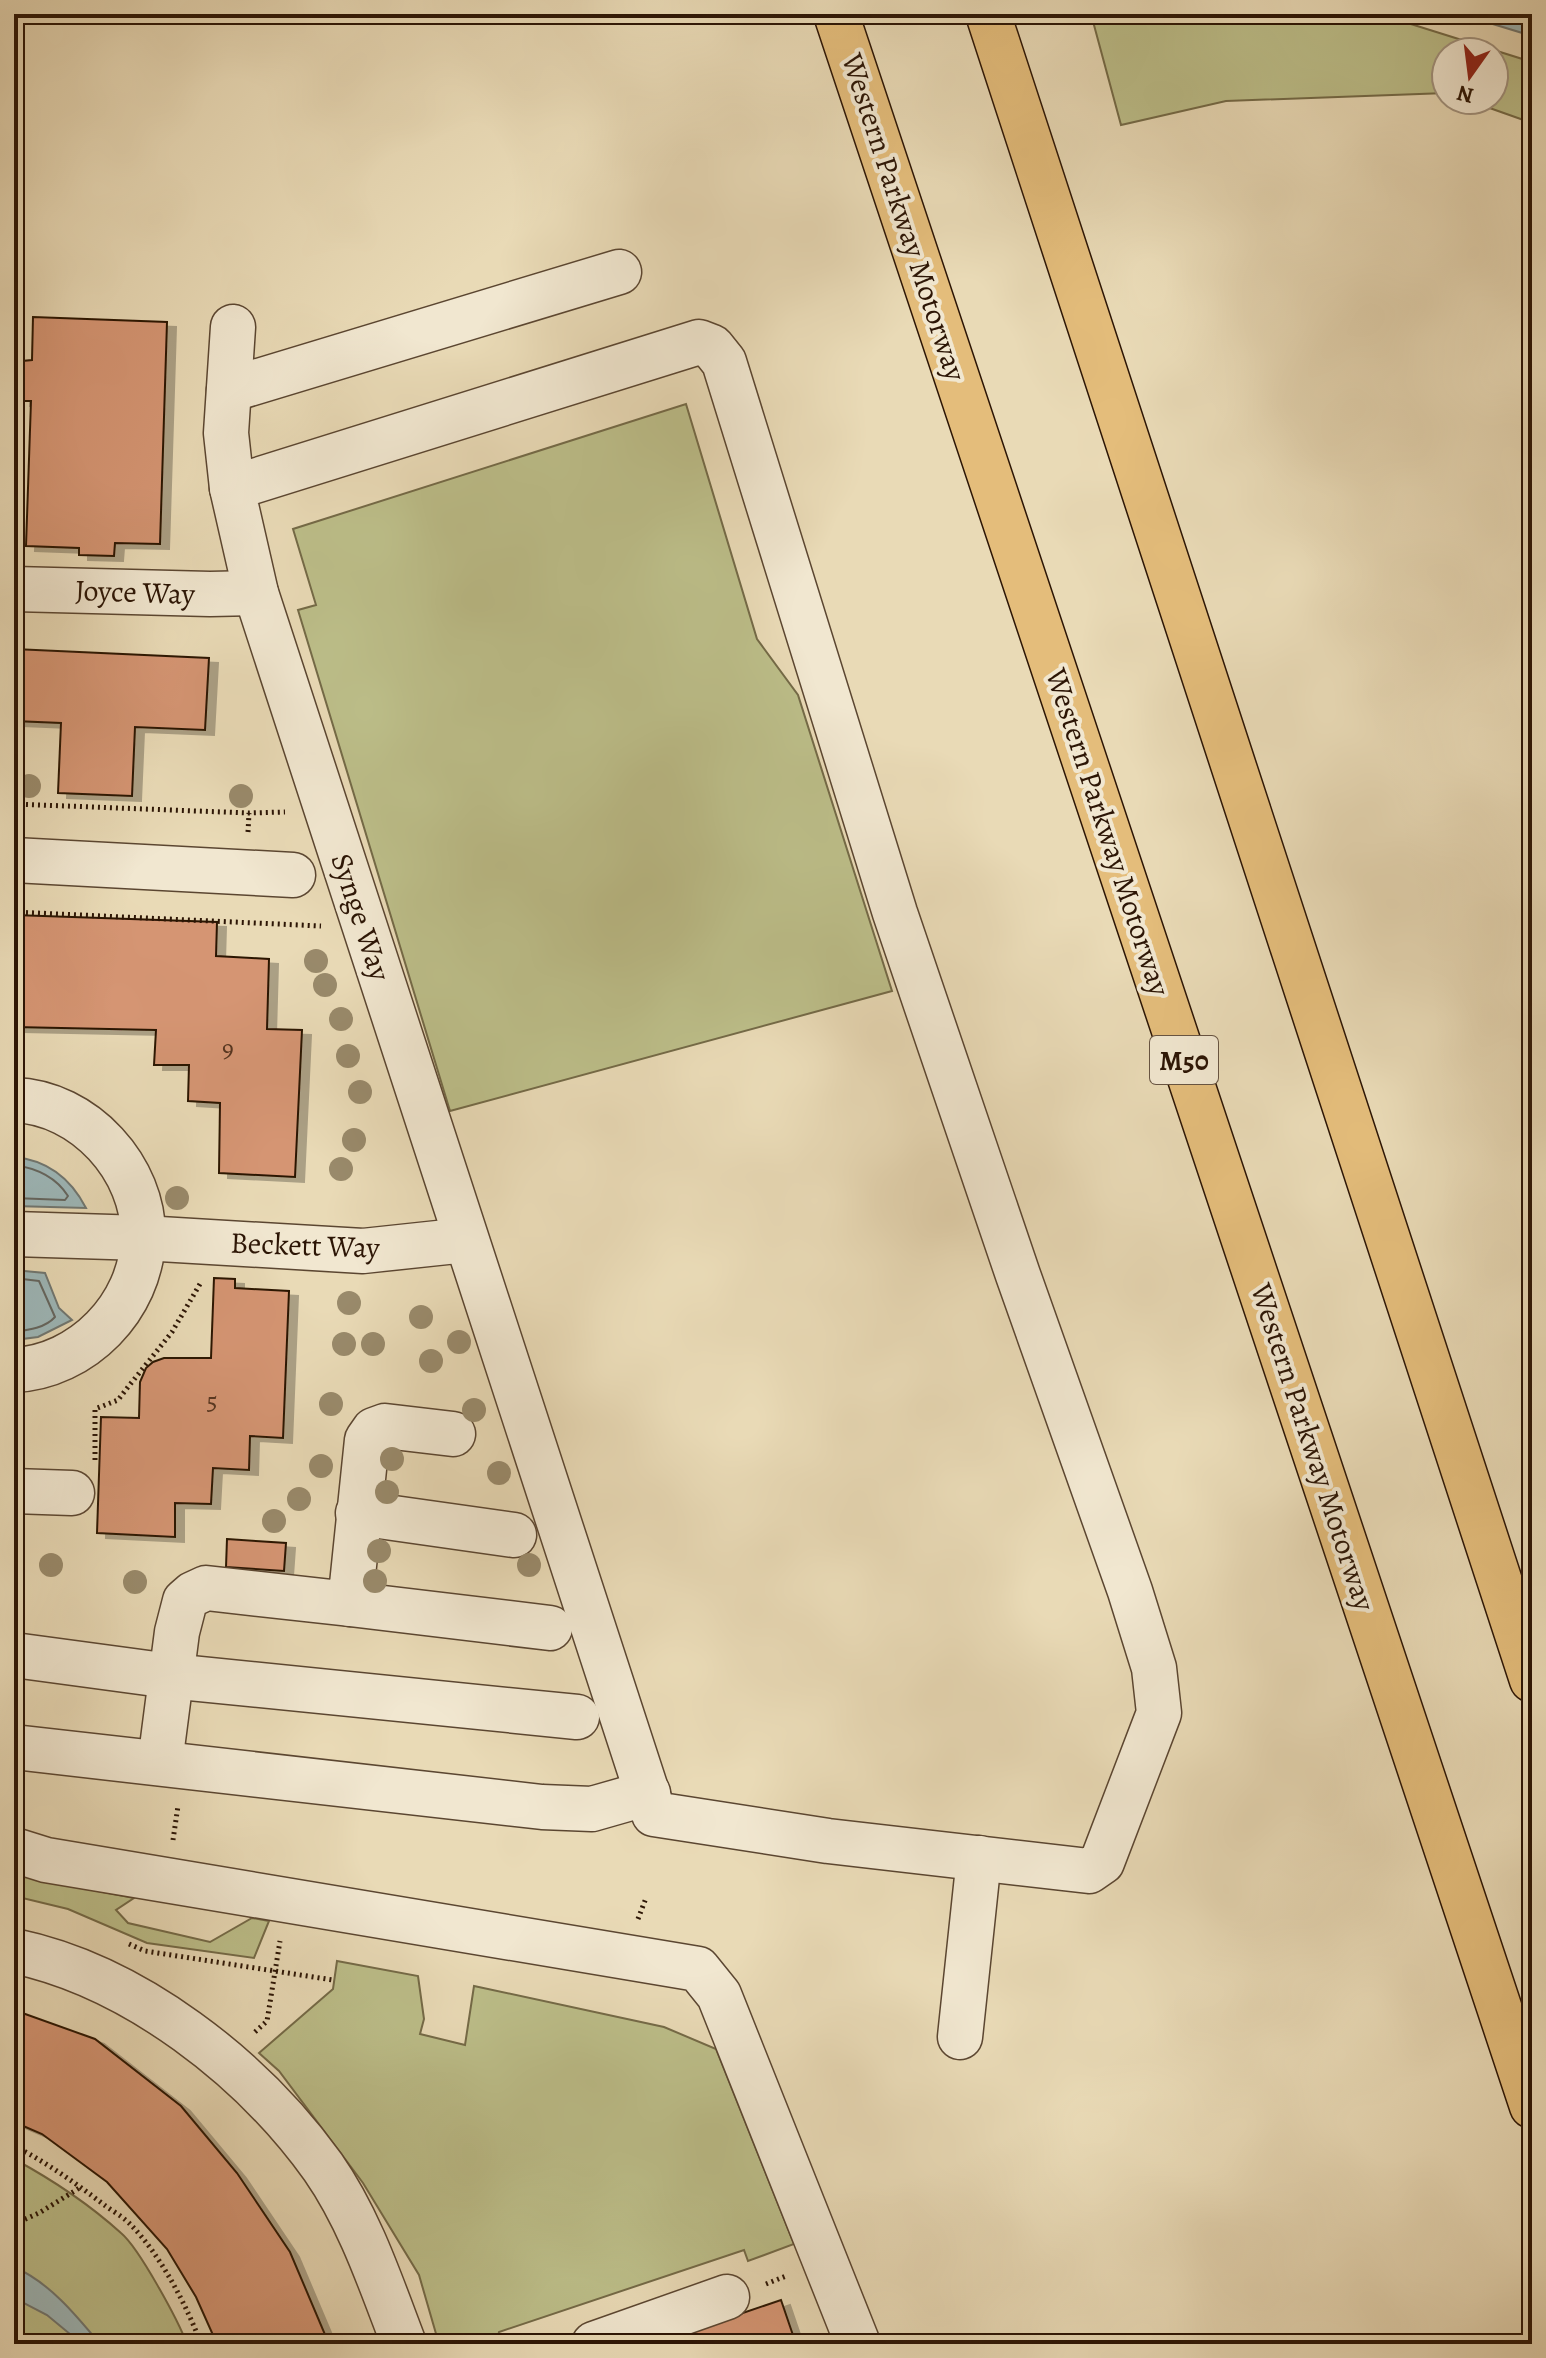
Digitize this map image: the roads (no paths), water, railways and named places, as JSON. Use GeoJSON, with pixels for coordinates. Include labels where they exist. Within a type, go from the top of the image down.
{"type":"FeatureCollection","features":[{"type":"Feature","properties":{"kind":"highway","name":"Western Parkway Motorway"},"geometry":{"type":"LineString","coordinates":[[836,14],[1532,2106]]}},
{"type":"Feature","properties":{"kind":"highway"},"geometry":{"type":"LineString","coordinates":[[988,14],[1532,1680]]}},
{"type":"Feature","properties":{"kind":"street"},"geometry":{"type":"LineString","coordinates":[[229,390],[619,272]]}},
{"type":"Feature","properties":{"kind":"street","name":"Synge Way"},"geometry":{"type":"LineString","coordinates":[[233,327],[226,433],[232,488],[256,593],[648,1793]]}},
{"type":"Feature","properties":{"kind":"street"},"geometry":{"type":"LineString","coordinates":[[14,1747],[570,1809],[592,1809],[648,1793],[654,1814],[828,1841],[1089,1871],[1102,1862],[1159,1713],[1154,1668],[1130,1591],[895,913],[724,362],[712,347],[699,342],[232,488]]}},
{"type":"Feature","properties":{"kind":"street","name":"Joyce Way"},"geometry":{"type":"LineString","coordinates":[[14,589],[256,593]]}},
{"type":"Feature","properties":{"kind":"street"},"geometry":{"type":"LineString","coordinates":[[14,860],[293,875]]}},
{"type":"Feature","properties":{"kind":"street"},"geometry":{"type":"LineString","coordinates":[[14,1100],[52,1107],[78,1120],[100,1138],[119,1160],[133,1185],[143,1238],[132,1287],[106,1327],[68,1355],[46,1365],[14,1370]]}},
{"type":"Feature","properties":{"kind":"street","name":"Beckett Way"},"geometry":{"type":"LineString","coordinates":[[14,1234],[363,1251],[466,1240]]}},
{"type":"Feature","properties":{"kind":"street"},"geometry":{"type":"LineString","coordinates":[[350,1604],[367,1440],[374,1430],[385,1426],[453,1434]]}},
{"type":"Feature","properties":{"kind":"street"},"geometry":{"type":"LineString","coordinates":[[14,1491],[83,1479]]}},
{"type":"Feature","properties":{"kind":"street"},"geometry":{"type":"LineString","coordinates":[[358,1513],[514,1535]]}},
{"type":"Feature","properties":{"kind":"street"},"geometry":{"type":"LineString","coordinates":[[160,1763],[170,1676],[185,1601],[206,1588],[550,1628]]}},
{"type":"Feature","properties":{"kind":"street"},"geometry":{"type":"LineString","coordinates":[[14,1655],[170,1676],[577,1717]]}},
{"type":"Feature","properties":{"kind":"street"},"geometry":{"type":"LineString","coordinates":[[14,1850],[46,1860],[698,1969],[719,1995],[858,2344]]}},
{"type":"Feature","properties":{"kind":"street"},"geometry":{"type":"LineString","coordinates":[[960,2037],[979,1858]]}},
{"type":"Feature","properties":{"kind":"street"},"geometry":{"type":"LineString","coordinates":[[14,1951],[39,1956],[119,1988],[180,2026],[281,2116],[323,2168],[357,2226],[404,2344]]}},
{"type":"Feature","properties":{"kind":"street"},"geometry":{"type":"LineString","coordinates":[[594,2344],[727,2297]]}},
{"type":"Feature","properties":{"kind":"water"},"geometry":{"type":"Polygon","coordinates":[[[1460,14],[1532,14],[1532,36],[1460,14]]]}},
{"type":"Feature","properties":{"kind":"water"},"geometry":{"type":"Polygon","coordinates":[[[14,1157],[37,1162],[57,1173],[73,1188],[86,1208],[14,1206],[14,1157]]]}},
{"type":"Feature","properties":{"kind":"water"},"geometry":{"type":"Polygon","coordinates":[[[14,1270],[45,1273],[59,1308],[72,1320],[38,1337],[14,1340],[14,1270]]]}},
{"type":"Feature","properties":{"kind":"water"},"geometry":{"type":"Polygon","coordinates":[[[14,2267],[50,2290],[100,2344],[82,2344],[47,2315],[14,2298],[14,2267]]]}}]}
